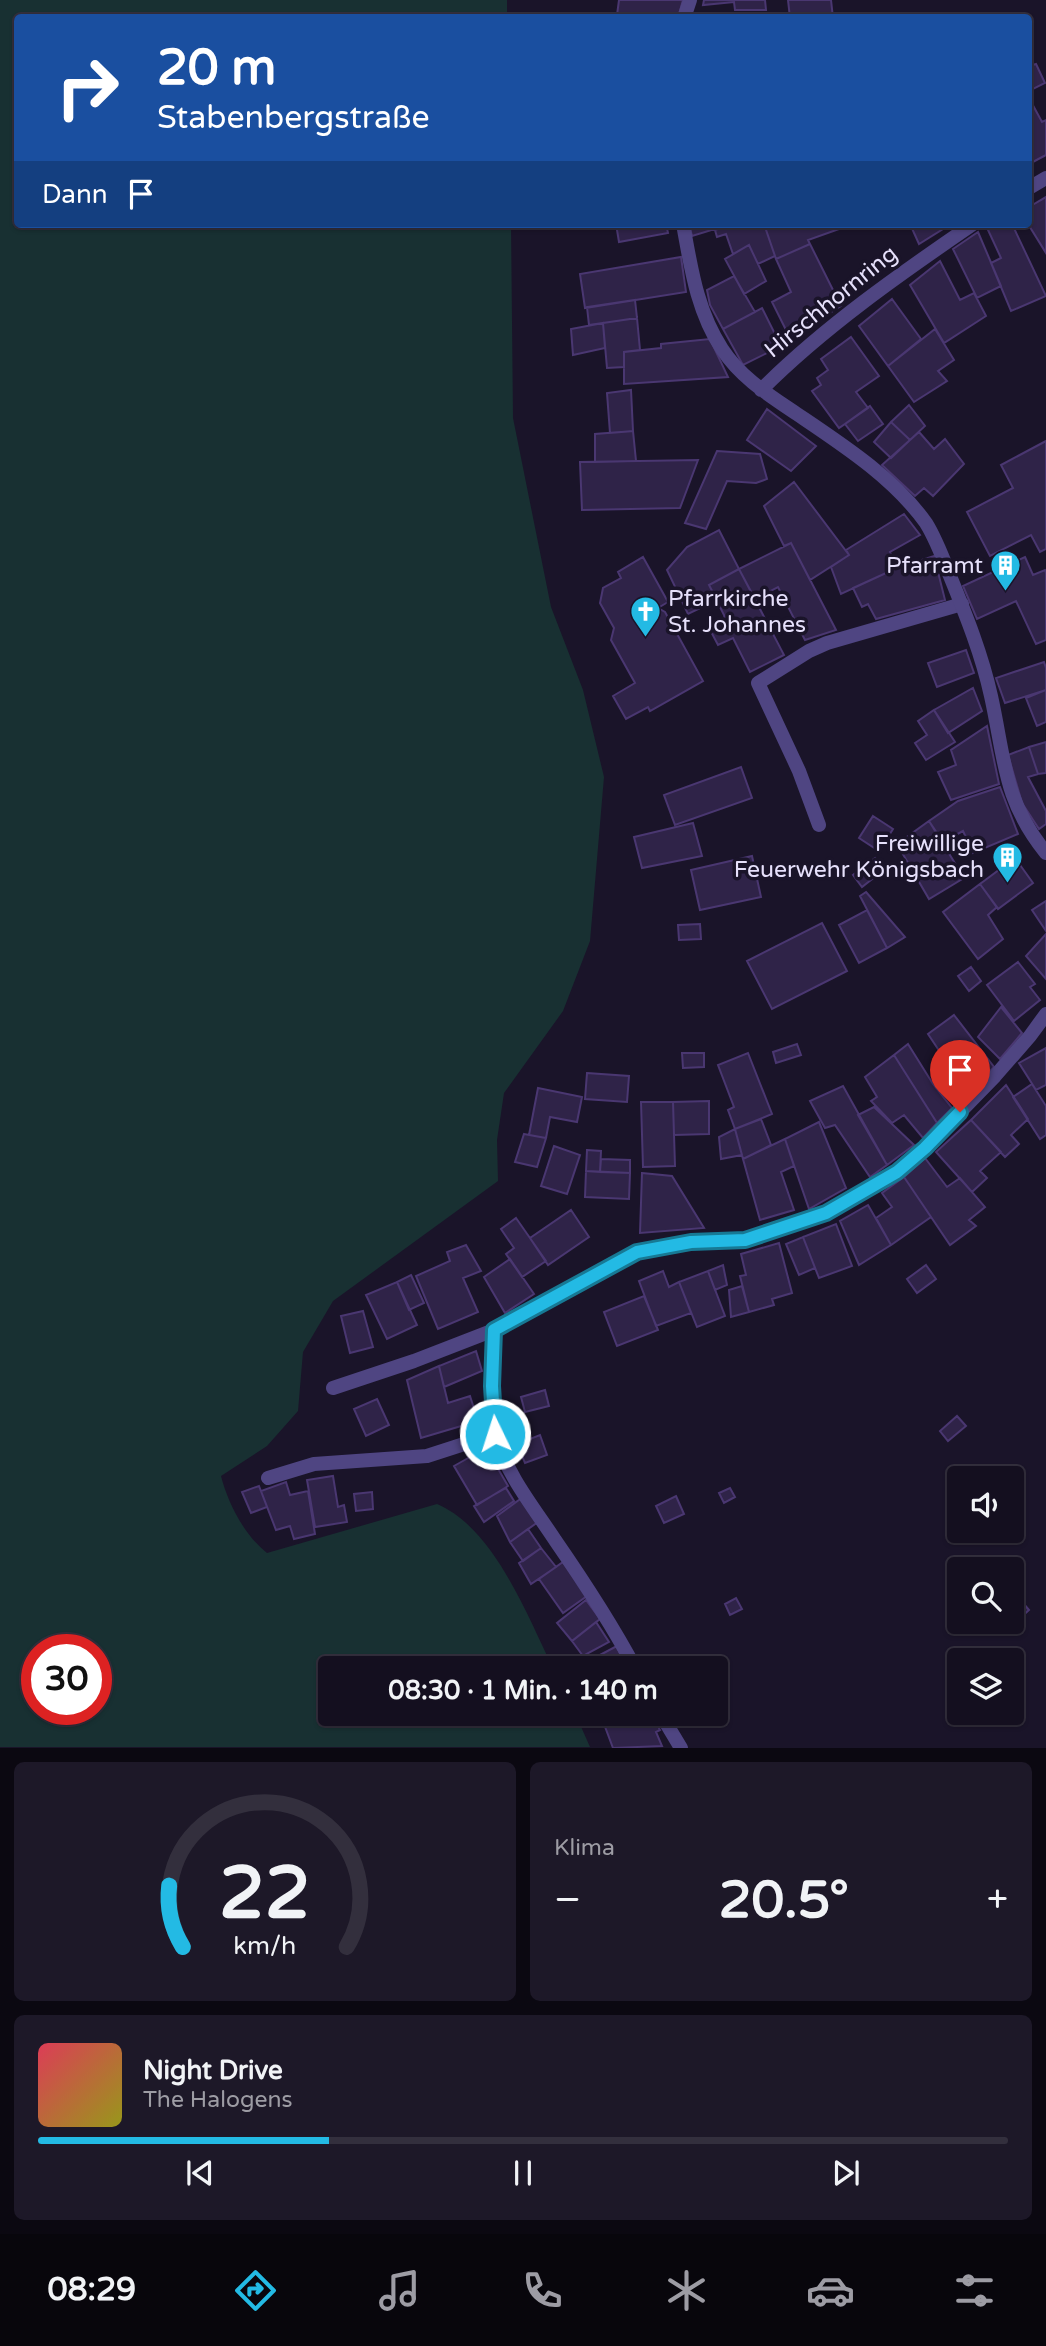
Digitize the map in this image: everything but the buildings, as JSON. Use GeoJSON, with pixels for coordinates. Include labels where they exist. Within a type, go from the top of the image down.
{"type":"FeatureCollection","features":[{"type":"Feature","properties":{"kind":"street"},"geometry":{"type":"LineString","coordinates":[[684,228],[695,286],[705,317],[722,349],[738,371],[761,390]]}},
{"type":"Feature","properties":{"kind":"street","name":"Hirschhornring"},"geometry":{"type":"LineString","coordinates":[[968,228],[870,299],[778,372],[761,390],[834,439],[895,488],[928,526],[962,604],[991,695],[1010,792],[1028,829],[1046,853]]}},
{"type":"Feature","properties":{"kind":"street"},"geometry":{"type":"LineString","coordinates":[[819,825],[799,771],[758,683],[809,651],[827,643],[962,604]]}},
{"type":"Feature","properties":{"kind":"street"},"geometry":{"type":"LineString","coordinates":[[332,1388],[414,1361],[494,1330],[637,1252],[691,1242],[745,1240],[826,1213],[897,1172],[925,1148],[995,1076],[1046,1014]]}},
{"type":"Feature","properties":{"kind":"street"},"geometry":{"type":"LineString","coordinates":[[494,1330],[492,1386],[495,1434],[509,1468],[602,1608],[628,1656]]}},
{"type":"Feature","properties":{"kind":"street"},"geometry":{"type":"LineString","coordinates":[[268,1478],[314,1464],[427,1456],[495,1434]]}},
{"type":"Feature","properties":{"kind":"street"},"geometry":{"type":"LineString","coordinates":[[668,1726],[681,1748]]}},
{"type":"Feature","properties":{"kind":"green space"},"geometry":{"type":"Polygon","coordinates":[[[0,0],[507,0],[507,14],[14,14],[14,228],[511,228],[513,418],[551,607],[583,690],[604,777],[590,941],[563,1011],[504,1093],[497,1140],[498,1181],[333,1301],[303,1352],[298,1411],[267,1446],[221,1476],[238,1518],[251,1537],[267,1553],[437,1504],[476,1532],[492,1552],[520,1599],[547,1656],[318,1656],[318,1726],[581,1726],[590,1747],[0,1747],[0,0]]]}},
{"type":"Feature","properties":{"kind":"place","name":"Pfarramt"},"geometry":{"type":"Point","coordinates":[1006,593]}},
{"type":"Feature","properties":{"kind":"place","name":"Pfarrkirche St. Johannes"},"geometry":{"type":"Point","coordinates":[645,639]}},
{"type":"Feature","properties":{"kind":"place","name":"Freiwillige Feuerwehr Königsbach"},"geometry":{"type":"Point","coordinates":[1007,884]}},
{"type":"Feature","properties":{"kind":"route"},"geometry":{"type":"LineString","coordinates":[[495,1434],[492,1386],[494,1330],[637,1252],[691,1242],[745,1240],[779,1231],[826,1213],[897,1172],[960,1112]]}}]}
